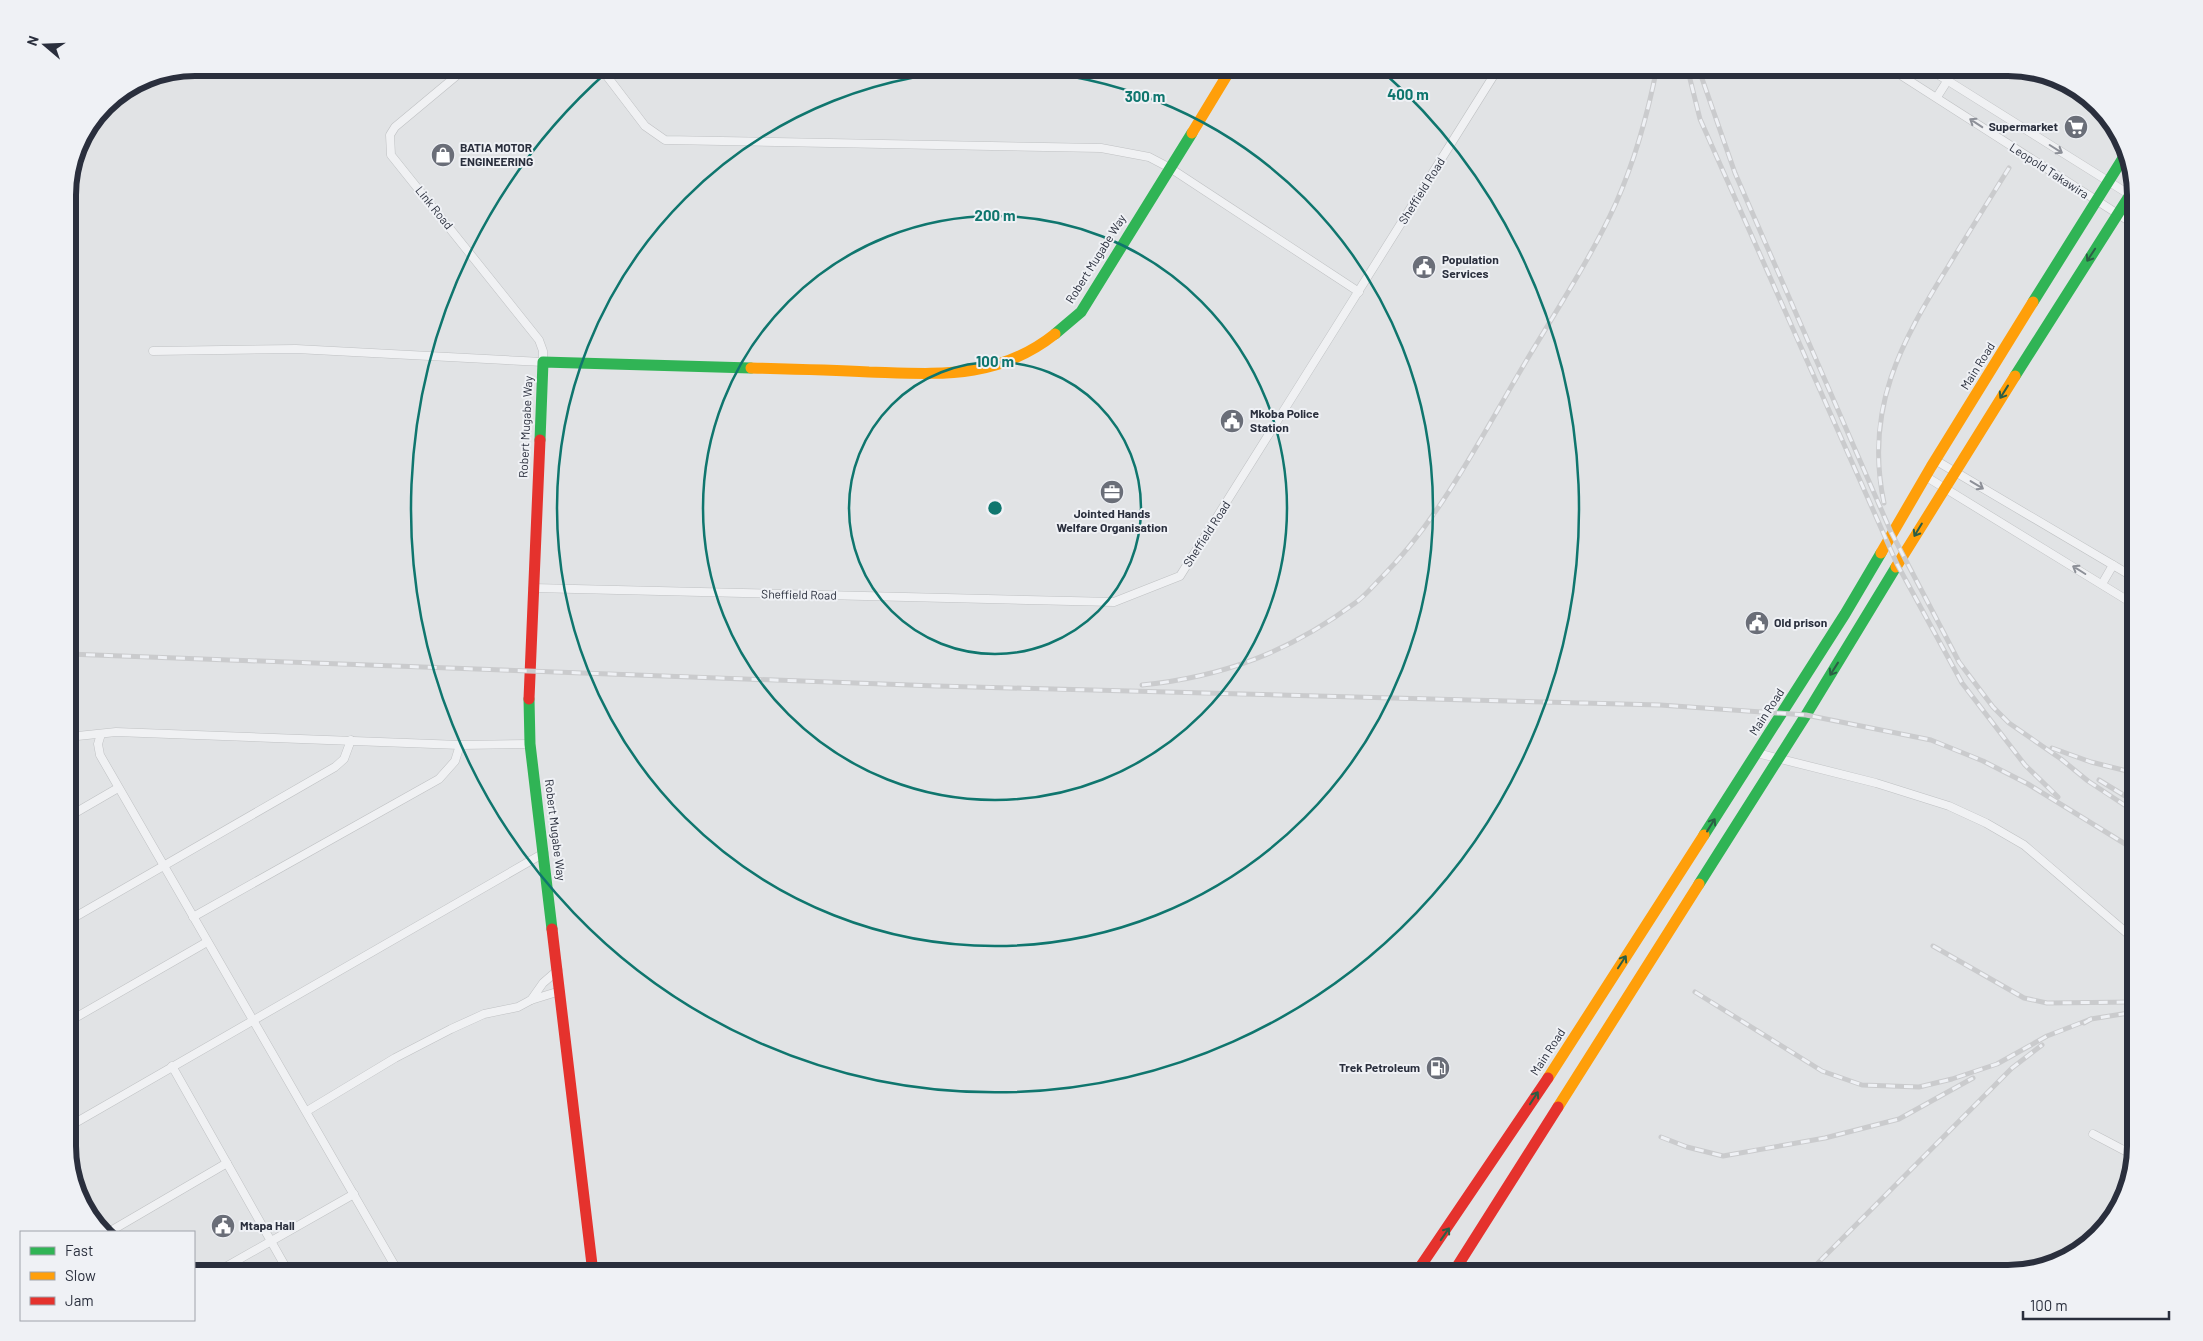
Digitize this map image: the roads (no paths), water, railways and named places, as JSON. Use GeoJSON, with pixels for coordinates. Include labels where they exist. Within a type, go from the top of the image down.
{"type":"FeatureCollection","features":[{"type":"Feature","properties":{"kind":"main road","name":"Robert Mugabe Way"},"geometry":{"type":"LineString","coordinates":[[592,1265],[530,744],[529,700],[543,362],[950,374],[973,372],[996,366],[1048,340],[1061,331],[1081,312],[1227,76]]}},
{"type":"Feature","properties":{"kind":"main road","name":"Main Road"},"geometry":{"type":"LineString","coordinates":[[1422,1265],[1532,1102],[1757,753],[1845,614],[1925,476],[2121,162]]}},
{"type":"Feature","properties":{"kind":"main road"},"geometry":{"type":"LineString","coordinates":[[1459,1265],[1778,758],[1943,489],[2126,203]]}},
{"type":"Feature","properties":{"kind":"main road"},"geometry":{"type":"LineString","coordinates":[[2010,342],[2027,356]]}},
{"type":"Feature","properties":{"kind":"main road"},"geometry":{"type":"LineString","coordinates":[[1666,894],[1684,905]]}},
{"type":"Feature","properties":{"kind":"street","name":"Link Road"},"geometry":{"type":"LineString","coordinates":[[457,76],[395,127],[390,135],[392,155],[539,340],[543,362]]}},
{"type":"Feature","properties":{"kind":"street"},"geometry":{"type":"LineString","coordinates":[[606,76],[644,126],[665,140],[1101,148],[1149,157],[1170,168],[1359,292]]}},
{"type":"Feature","properties":{"kind":"street","name":"Sheffield Road"},"geometry":{"type":"LineString","coordinates":[[534,588],[1114,602],[1180,576],[1494,76]]}},
{"type":"Feature","properties":{"kind":"street","name":"Leopold Takawira"},"geometry":{"type":"LineString","coordinates":[[1902,76],[1937,97],[2096,202],[2126,219]]}},
{"type":"Feature","properties":{"kind":"street","name":"Leopold Takawira"},"geometry":{"type":"LineString","coordinates":[[1939,76],[2109,182],[2126,189]]}},
{"type":"Feature","properties":{"kind":"street"},"geometry":{"type":"LineString","coordinates":[[1937,97],[1951,76]]}},
{"type":"Feature","properties":{"kind":"street"},"geometry":{"type":"LineString","coordinates":[[153,351],[296,349],[543,362]]}},
{"type":"Feature","properties":{"kind":"street"},"geometry":{"type":"LineString","coordinates":[[1935,460],[2126,573]]}},
{"type":"Feature","properties":{"kind":"street"},"geometry":{"type":"LineString","coordinates":[[1925,476],[1943,489],[2126,600]]}},
{"type":"Feature","properties":{"kind":"street"},"geometry":{"type":"LineString","coordinates":[[2102,584],[2113,565]]}},
{"type":"Feature","properties":{"kind":"street"},"geometry":{"type":"LineString","coordinates":[[77,736],[116,732],[460,745],[530,744]]}},
{"type":"Feature","properties":{"kind":"street"},"geometry":{"type":"LineString","coordinates":[[101,734],[98,744],[100,755],[118,788],[307,1111],[394,1265]]}},
{"type":"Feature","properties":{"kind":"street"},"geometry":{"type":"LineString","coordinates":[[77,916],[335,768],[344,759],[351,740]]}},
{"type":"Feature","properties":{"kind":"street"},"geometry":{"type":"LineString","coordinates":[[194,917],[439,779],[456,761],[460,745]]}},
{"type":"Feature","properties":{"kind":"street"},"geometry":{"type":"LineString","coordinates":[[1757,753],[1876,783],[1949,806],[1986,823],[2024,845],[2127,932]]}},
{"type":"Feature","properties":{"kind":"street"},"geometry":{"type":"LineString","coordinates":[[77,812],[118,788]]}},
{"type":"Feature","properties":{"kind":"street"},"geometry":{"type":"LineString","coordinates":[[77,1121],[544,853]]}},
{"type":"Feature","properties":{"kind":"street"},"geometry":{"type":"LineString","coordinates":[[77,1017],[207,942]]}},
{"type":"Feature","properties":{"kind":"street"},"geometry":{"type":"LineString","coordinates":[[531,1000],[543,983],[558,970]]}},
{"type":"Feature","properties":{"kind":"street"},"geometry":{"type":"LineString","coordinates":[[307,1111],[395,1058],[451,1029],[484,1014],[518,1007],[531,1000],[560,991]]}},
{"type":"Feature","properties":{"kind":"street"},"geometry":{"type":"LineString","coordinates":[[172,1066],[284,1265]]}},
{"type":"Feature","properties":{"kind":"street"},"geometry":{"type":"LineString","coordinates":[[2092,1134],[2127,1152]]}},
{"type":"Feature","properties":{"kind":"street"},"geometry":{"type":"LineString","coordinates":[[112,1230],[227,1163]]}},
{"type":"Feature","properties":{"kind":"street"},"geometry":{"type":"LineString","coordinates":[[230,1265],[354,1194]]}},
{"type":"Feature","properties":{"kind":"railway"},"geometry":{"type":"LineString","coordinates":[[1142,685],[1200,676],[1254,659],[1280,648],[1330,620],[1358,601],[1402,555],[1422,530],[1459,476],[1596,244],[1616,203],[1635,153],[1655,76]]}},
{"type":"Feature","properties":{"kind":"railway"},"geometry":{"type":"LineString","coordinates":[[1689,76],[1700,119],[1897,564],[1962,683],[2025,765],[2058,797]]}},
{"type":"Feature","properties":{"kind":"railway"},"geometry":{"type":"LineString","coordinates":[[1701,76],[1735,173],[1891,532],[1959,662],[1993,707],[2009,723],[2061,759],[2088,781],[2127,806]]}},
{"type":"Feature","properties":{"kind":"railway"},"geometry":{"type":"LineString","coordinates":[[1884,503],[1879,469],[1879,437],[1883,407],[1891,378],[1902,349],[1916,321],[2009,168]]}},
{"type":"Feature","properties":{"kind":"railway"},"geometry":{"type":"LineString","coordinates":[[77,654],[937,686],[1660,705],[1806,715],[1931,740],[1983,761],[2028,784],[2127,845]]}},
{"type":"Feature","properties":{"kind":"railway"},"geometry":{"type":"LineString","coordinates":[[2052,748],[2091,762],[2127,771]]}},
{"type":"Feature","properties":{"kind":"railway"},"geometry":{"type":"LineString","coordinates":[[2099,780],[2127,797]]}},
{"type":"Feature","properties":{"kind":"railway"},"geometry":{"type":"LineString","coordinates":[[1933,946],[2024,998],[2047,1003],[2127,1002]]}},
{"type":"Feature","properties":{"kind":"railway"},"geometry":{"type":"LineString","coordinates":[[1695,992],[1822,1071],[1862,1085],[1919,1087],[1952,1079],[1997,1064],[2047,1036],[2091,1019]]}},
{"type":"Feature","properties":{"kind":"railway"},"geometry":{"type":"LineString","coordinates":[[2084,1023],[2091,1019],[2127,1013]]}},
{"type":"Feature","properties":{"kind":"railway"},"geometry":{"type":"LineString","coordinates":[[1816,1265],[2012,1068],[2042,1045]]}},
{"type":"Feature","properties":{"kind":"railway"},"geometry":{"type":"LineString","coordinates":[[1661,1137],[1687,1147],[1723,1156],[1825,1138],[1899,1119],[1973,1078]]}},
{"type":"Feature","properties":{"kind":"place","name":"Supermarket"},"geometry":{"type":"Point","coordinates":[2076,127]}},
{"type":"Feature","properties":{"kind":"place","name":"BATIA MOTOR ENGINEERING"},"geometry":{"type":"Point","coordinates":[443,155]}},
{"type":"Feature","properties":{"kind":"place","name":"Population Services"},"geometry":{"type":"Point","coordinates":[1424,267]}},
{"type":"Feature","properties":{"kind":"place","name":"Mkoba Police Station"},"geometry":{"type":"Point","coordinates":[1232,421]}},
{"type":"Feature","properties":{"kind":"place","name":"Jointed Hands Welfare Organisation"},"geometry":{"type":"Point","coordinates":[1112,492]}},
{"type":"Feature","properties":{"kind":"place","name":"Old prison"},"geometry":{"type":"Point","coordinates":[1757,623]}},
{"type":"Feature","properties":{"kind":"place","name":"Trek Petroleum"},"geometry":{"type":"Point","coordinates":[1438,1068]}},
{"type":"Feature","properties":{"kind":"place","name":"Mtapa Hall"},"geometry":{"type":"Point","coordinates":[223,1226]}}]}
